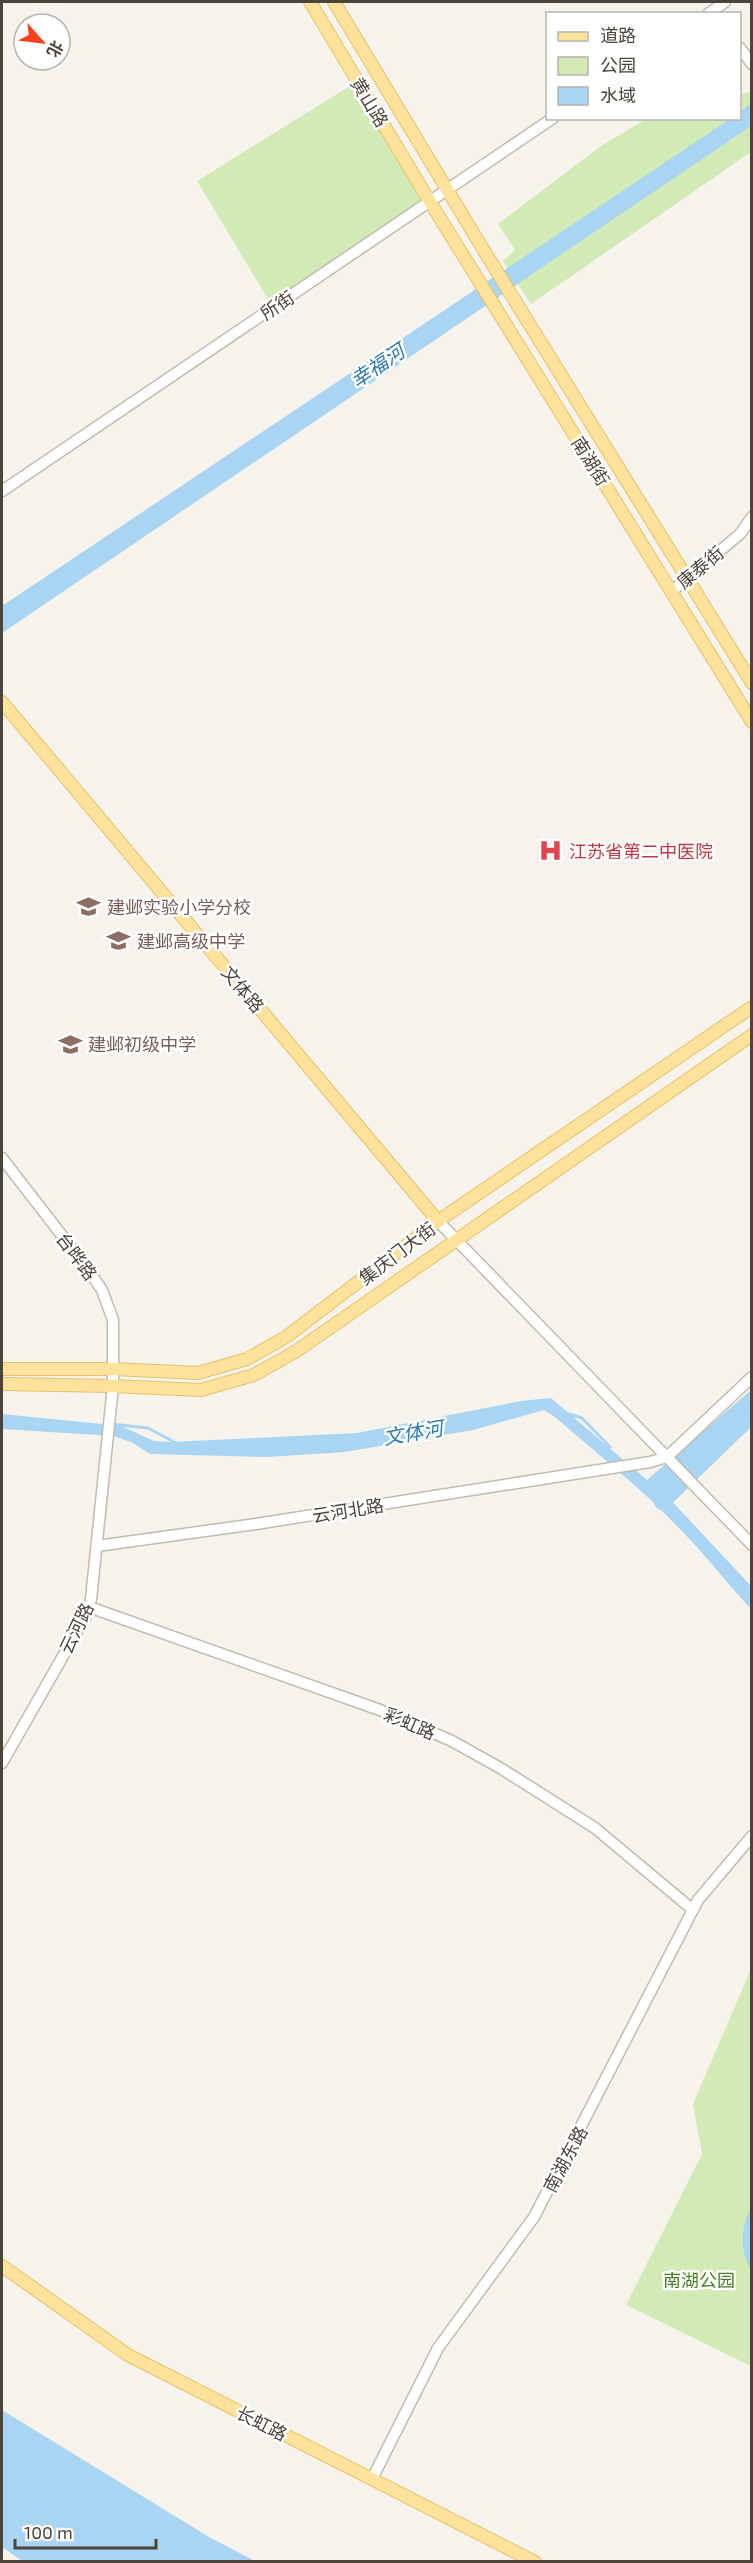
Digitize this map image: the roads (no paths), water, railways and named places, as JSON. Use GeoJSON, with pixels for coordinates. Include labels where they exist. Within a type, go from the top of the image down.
{"type":"FeatureCollection","features":[{"type":"Feature","properties":{"kind":"main road","name":"黄山路"},"geometry":{"type":"LineString","coordinates":[[310,2],[430,202]]}},
{"type":"Feature","properties":{"kind":"main road","name":"黄山路"},"geometry":{"type":"LineString","coordinates":[[334,2],[446,190]]}},
{"type":"Feature","properties":{"kind":"main road","name":"南湖街"},"geometry":{"type":"LineString","coordinates":[[446,190],[752,683]]}},
{"type":"Feature","properties":{"kind":"main road","name":"南湖街"},"geometry":{"type":"LineString","coordinates":[[430,202],[752,722]]}},
{"type":"Feature","properties":{"kind":"main road","name":"文体路"},"geometry":{"type":"LineString","coordinates":[[2,702],[438,1221]]}},
{"type":"Feature","properties":{"kind":"main road","name":"集庆门大街"},"geometry":{"type":"LineString","coordinates":[[2,1369],[114,1369],[198,1373],[247,1359],[286,1337],[438,1221],[752,1007]]}},
{"type":"Feature","properties":{"kind":"main road","name":"集庆门大街"},"geometry":{"type":"LineString","coordinates":[[2,1384],[201,1390],[254,1375],[296,1352],[752,1035]]}},
{"type":"Feature","properties":{"kind":"main road","name":"长虹路"},"geometry":{"type":"LineString","coordinates":[[2,2266],[128,2355],[535,2562]]}},
{"type":"Feature","properties":{"kind":"street"},"geometry":{"type":"LineString","coordinates":[[711,12],[725,2]]}},
{"type":"Feature","properties":{"kind":"street"},"geometry":{"type":"LineString","coordinates":[[741,49],[752,64]]}},
{"type":"Feature","properties":{"kind":"street","name":"所街"},"geometry":{"type":"LineString","coordinates":[[2,491],[549,120]]}},
{"type":"Feature","properties":{"kind":"street","name":"康泰街"},"geometry":{"type":"LineString","coordinates":[[672,591],[740,534],[752,517]]}},
{"type":"Feature","properties":{"kind":"street","name":"台晔路"},"geometry":{"type":"LineString","coordinates":[[2,1158],[84,1263],[102,1290],[113,1320],[114,1369],[111,1410]]}},
{"type":"Feature","properties":{"kind":"street"},"geometry":{"type":"LineString","coordinates":[[438,1221],[752,1545]]}},
{"type":"Feature","properties":{"kind":"street"},"geometry":{"type":"LineString","coordinates":[[669,1459],[752,1377]]}},
{"type":"Feature","properties":{"kind":"street","name":"云河路"},"geometry":{"type":"LineString","coordinates":[[2,1763],[89,1607],[98,1546],[111,1410]]}},
{"type":"Feature","properties":{"kind":"street","name":"云河北路"},"geometry":{"type":"LineString","coordinates":[[98,1546],[255,1524],[669,1459]]}},
{"type":"Feature","properties":{"kind":"street","name":"彩虹路"},"geometry":{"type":"LineString","coordinates":[[89,1607],[380,1710],[452,1741],[502,1769],[595,1828],[693,1910]]}},
{"type":"Feature","properties":{"kind":"street","name":"南湖东路"},"geometry":{"type":"LineString","coordinates":[[372,2478],[438,2348],[534,2217],[698,1900],[752,1836]]}},
{"type":"Feature","properties":{"kind":"water","name":"幸福河"},"geometry":{"type":"Polygon","coordinates":[[[751,104],[751,126],[2,633],[2,606],[729,120],[741,120],[741,111],[751,104]]]}},
{"type":"Feature","properties":{"kind":"water"},"geometry":{"type":"Polygon","coordinates":[[[751,1390],[751,1416],[667,1492],[668,1497],[751,1586],[751,1609],[697,1547],[649,1498],[544,1410],[473,1430],[345,1452],[267,1457],[150,1454],[133,1443],[114,1436],[2,1429],[2,1414],[121,1426],[154,1441],[171,1442],[357,1433],[521,1401],[551,1398],[647,1480],[751,1390]]]}},
{"type":"Feature","properties":{"kind":"water"},"geometry":{"type":"Polygon","coordinates":[[[751,2207],[752,2270],[743,2247],[743,2231],[751,2207]]]}},
{"type":"Feature","properties":{"kind":"water"},"geometry":{"type":"Polygon","coordinates":[[[2,2410],[209,2537],[255,2561],[22,2561],[2,2547],[2,2410]]]}},
{"type":"Feature","properties":{"kind":"waterway","name":"文体河"},"geometry":{"type":"LineString","coordinates":[[569,1414],[582,1418],[610,1447]]}},
{"type":"Feature","properties":{"kind":"waterway"},"geometry":{"type":"LineString","coordinates":[[662,1502],[752,1415]]}},
{"type":"Feature","properties":{"kind":"waterway","name":"文体河"},"geometry":{"type":"LineString","coordinates":[[111,1424],[148,1428],[176,1443]]}},
{"type":"Feature","properties":{"kind":"place","name":"江苏省第二中医院"},"geometry":{"type":"Point","coordinates":[551,851]}},
{"type":"Feature","properties":{"kind":"place","name":"建邺实验小学分校"},"geometry":{"type":"Point","coordinates":[89,907]}},
{"type":"Feature","properties":{"kind":"place","name":"建邺高级中学"},"geometry":{"type":"Point","coordinates":[119,941]}},
{"type":"Feature","properties":{"kind":"place","name":"建邺初级中学"},"geometry":{"type":"Point","coordinates":[70,1044]}},
{"type":"Feature","properties":{"kind":"park label","name":"南湖公园"},"geometry":{"type":"Point","coordinates":[699,2280]}}]}
